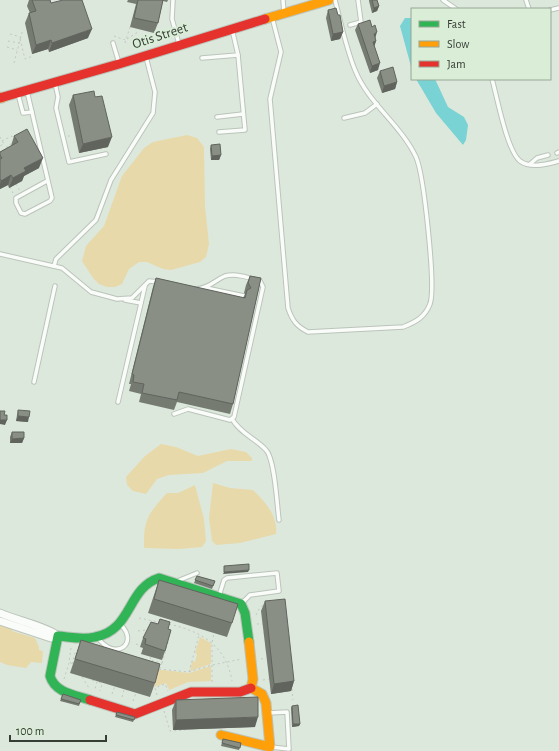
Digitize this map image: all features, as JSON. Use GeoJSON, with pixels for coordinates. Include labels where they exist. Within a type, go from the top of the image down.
{"type":"FeatureCollection","features":[{"type":"Feature","properties":{"kind":"street","name":"Otis Street"},"geometry":{"type":"LineString","coordinates":[[1,98],[120,64],[179,44],[329,0]]}},
{"type":"Feature","properties":{"kind":"street"},"geometry":{"type":"LineString","coordinates":[[0,621],[51,638],[58,636],[97,638],[107,634],[121,624],[131,611],[145,583],[159,578],[241,604],[245,613],[253,678],[251,688]]}},
{"type":"Feature","properties":{"kind":"street"},"geometry":{"type":"LineString","coordinates":[[0,613],[15,620],[53,631],[58,636]]}},
{"type":"Feature","properties":{"kind":"street"},"geometry":{"type":"LineString","coordinates":[[58,636],[50,676],[51,681],[56,687],[63,691],[135,714],[191,692],[240,692],[251,688]]}},
{"type":"Feature","properties":{"kind":"street"},"geometry":{"type":"LineString","coordinates":[[222,735],[270,747],[268,713],[263,696],[251,688]]}},
{"type":"Feature","properties":{"kind":"lane"},"geometry":{"type":"LineString","coordinates":[[173,0],[172,19],[179,44]]}},
{"type":"Feature","properties":{"kind":"lane"},"geometry":{"type":"LineString","coordinates":[[283,0],[284,13]]}},
{"type":"Feature","properties":{"kind":"lane"},"geometry":{"type":"LineString","coordinates":[[271,16],[281,52],[270,99],[288,308],[292,319],[299,328],[308,332],[403,327],[413,324],[425,314],[432,296],[424,196],[419,167],[415,156],[399,131],[377,104],[355,71],[334,0]]}},
{"type":"Feature","properties":{"kind":"lane"},"geometry":{"type":"LineString","coordinates":[[350,25],[361,22],[358,0]]}},
{"type":"Feature","properties":{"kind":"lane"},"geometry":{"type":"LineString","coordinates":[[443,0],[455,8]]}},
{"type":"Feature","properties":{"kind":"lane"},"geometry":{"type":"LineString","coordinates":[[219,132],[245,130],[238,55],[232,28]]}},
{"type":"Feature","properties":{"kind":"lane"},"geometry":{"type":"LineString","coordinates":[[113,43],[120,64]]}},
{"type":"Feature","properties":{"kind":"lane"},"geometry":{"type":"LineString","coordinates":[[202,58],[238,55]]}},
{"type":"Feature","properties":{"kind":"lane"},"geometry":{"type":"LineString","coordinates":[[54,266],[56,259],[96,220],[111,180],[153,113],[155,92],[145,56]]}},
{"type":"Feature","properties":{"kind":"lane"},"geometry":{"type":"LineString","coordinates":[[492,80],[512,151],[520,161],[539,166],[559,161]]}},
{"type":"Feature","properties":{"kind":"lane"},"geometry":{"type":"LineString","coordinates":[[55,82],[58,97],[56,108],[69,162],[106,154]]}},
{"type":"Feature","properties":{"kind":"lane"},"geometry":{"type":"LineString","coordinates":[[22,91],[24,114],[32,112]]}},
{"type":"Feature","properties":{"kind":"lane"},"geometry":{"type":"LineString","coordinates":[[22,91],[32,112],[47,181],[51,200],[25,214],[21,213],[16,203],[16,198],[47,181]]}},
{"type":"Feature","properties":{"kind":"lane"},"geometry":{"type":"LineString","coordinates":[[344,118],[365,113],[377,104]]}},
{"type":"Feature","properties":{"kind":"lane"},"geometry":{"type":"LineString","coordinates":[[217,117],[243,114]]}},
{"type":"Feature","properties":{"kind":"lane"},"geometry":{"type":"LineString","coordinates":[[530,164],[537,158],[548,155]]}},
{"type":"Feature","properties":{"kind":"lane"},"geometry":{"type":"LineString","coordinates":[[0,254],[54,266],[68,271],[91,292],[141,303]]}},
{"type":"Feature","properties":{"kind":"lane"},"geometry":{"type":"LineString","coordinates":[[189,289],[205,287],[227,276],[242,276],[261,281],[263,285],[235,416],[232,419]]}},
{"type":"Feature","properties":{"kind":"lane"},"geometry":{"type":"LineString","coordinates":[[122,299],[136,295],[146,284],[151,281],[166,284]]}},
{"type":"Feature","properties":{"kind":"lane"},"geometry":{"type":"LineString","coordinates":[[118,402],[146,284]]}},
{"type":"Feature","properties":{"kind":"lane"},"geometry":{"type":"LineString","coordinates":[[34,382],[55,286]]}},
{"type":"Feature","properties":{"kind":"lane"},"geometry":{"type":"LineString","coordinates":[[205,287],[244,296]]}},
{"type":"Feature","properties":{"kind":"lane"},"geometry":{"type":"LineString","coordinates":[[174,414],[188,409],[232,419],[238,429],[258,442],[269,454],[279,520]]}},
{"type":"Feature","properties":{"kind":"lane"},"geometry":{"type":"LineString","coordinates":[[173,582],[197,573]]}},
{"type":"Feature","properties":{"kind":"lane"},"geometry":{"type":"LineString","coordinates":[[219,596],[224,580],[227,578],[277,574],[279,591],[250,595],[241,604]]}},
{"type":"Feature","properties":{"kind":"lane"},"geometry":{"type":"LineString","coordinates":[[97,638],[109,649],[118,650],[122,648],[128,636],[128,632],[121,624]]}},
{"type":"Feature","properties":{"kind":"lane"},"geometry":{"type":"LineString","coordinates":[[268,713],[287,712],[289,749],[270,747]]}},
{"type":"Feature","properties":{"kind":"path"},"geometry":{"type":"LineString","coordinates":[[125,43],[130,27]]}},
{"type":"Feature","properties":{"kind":"path"},"geometry":{"type":"LineString","coordinates":[[14,62],[23,29]]}},
{"type":"Feature","properties":{"kind":"path"},"geometry":{"type":"LineString","coordinates":[[114,36],[126,39],[138,32]]}},
{"type":"Feature","properties":{"kind":"path"},"geometry":{"type":"LineString","coordinates":[[10,34],[20,38]]}},
{"type":"Feature","properties":{"kind":"path"},"geometry":{"type":"LineString","coordinates":[[20,38],[25,59],[34,56]]}},
{"type":"Feature","properties":{"kind":"path"},"geometry":{"type":"LineString","coordinates":[[8,40],[19,43]]}},
{"type":"Feature","properties":{"kind":"path"},"geometry":{"type":"LineString","coordinates":[[6,47],[18,50]]}},
{"type":"Feature","properties":{"kind":"path"},"geometry":{"type":"LineString","coordinates":[[2,141],[12,136],[15,141],[7,146],[8,149]]}},
{"type":"Feature","properties":{"kind":"path"},"geometry":{"type":"LineString","coordinates":[[0,137],[4,144],[0,146]]}},
{"type":"Feature","properties":{"kind":"path"},"geometry":{"type":"LineString","coordinates":[[256,615],[259,608],[265,604]]}},
{"type":"Feature","properties":{"kind":"path"},"geometry":{"type":"LineString","coordinates":[[139,618],[159,622]]}},
{"type":"Feature","properties":{"kind":"path"},"geometry":{"type":"LineString","coordinates":[[164,623],[199,635],[218,648],[226,662],[232,681]]}},
{"type":"Feature","properties":{"kind":"path"},"geometry":{"type":"LineString","coordinates":[[257,624],[262,624]]}},
{"type":"Feature","properties":{"kind":"path"},"geometry":{"type":"LineString","coordinates":[[138,631],[145,629],[150,631]]}},
{"type":"Feature","properties":{"kind":"path"},"geometry":{"type":"LineString","coordinates":[[212,682],[212,643],[214,633]]}},
{"type":"Feature","properties":{"kind":"path"},"geometry":{"type":"LineString","coordinates":[[188,672],[199,635]]}},
{"type":"Feature","properties":{"kind":"path"},"geometry":{"type":"LineString","coordinates":[[160,669],[170,640],[166,639]]}},
{"type":"Feature","properties":{"kind":"path"},"geometry":{"type":"LineString","coordinates":[[136,644],[141,646]]}},
{"type":"Feature","properties":{"kind":"path"},"geometry":{"type":"LineString","coordinates":[[64,679],[69,663],[71,648]]}},
{"type":"Feature","properties":{"kind":"path"},"geometry":{"type":"LineString","coordinates":[[69,663],[72,664],[75,653],[81,655]]}},
{"type":"Feature","properties":{"kind":"path"},"geometry":{"type":"LineString","coordinates":[[151,657],[150,660],[162,663]]}},
{"type":"Feature","properties":{"kind":"path"},"geometry":{"type":"LineString","coordinates":[[152,668],[188,672],[246,658]]}},
{"type":"Feature","properties":{"kind":"path"},"geometry":{"type":"LineString","coordinates":[[261,659],[267,658]]}},
{"type":"Feature","properties":{"kind":"path"},"geometry":{"type":"LineString","coordinates":[[82,677],[90,688]]}},
{"type":"Feature","properties":{"kind":"path"},"geometry":{"type":"LineString","coordinates":[[264,680],[269,679]]}},
{"type":"Feature","properties":{"kind":"path"},"geometry":{"type":"LineString","coordinates":[[92,680],[97,682],[95,689]]}},
{"type":"Feature","properties":{"kind":"path"},"geometry":{"type":"LineString","coordinates":[[99,682],[102,684],[100,691]]}},
{"type":"Feature","properties":{"kind":"path"},"geometry":{"type":"LineString","coordinates":[[152,688],[165,684],[168,691]]}},
{"type":"Feature","properties":{"kind":"path"},"geometry":{"type":"LineString","coordinates":[[291,685],[293,700]]}},
{"type":"Feature","properties":{"kind":"path"},"geometry":{"type":"LineString","coordinates":[[112,694],[115,686]]}},
{"type":"Feature","properties":{"kind":"path"},"geometry":{"type":"LineString","coordinates":[[155,688],[157,695]]}},
{"type":"Feature","properties":{"kind":"path"},"geometry":{"type":"LineString","coordinates":[[122,697],[124,690],[127,690]]}},
{"type":"Feature","properties":{"kind":"path"},"geometry":{"type":"LineString","coordinates":[[133,701],[136,693]]}},
{"type":"Feature","properties":{"kind":"path"},"geometry":{"type":"LineString","coordinates":[[163,708],[170,731],[185,730]]}},
{"type":"Feature","properties":{"kind":"shaded area"},"geometry":{"type":"Polygon","coordinates":[[[187,135],[197,138],[204,147],[205,206],[209,244],[206,257],[200,262],[171,270],[163,269],[147,262],[139,262],[129,269],[122,284],[115,287],[107,287],[99,284],[93,278],[82,261],[86,246],[104,226],[122,176],[144,148],[153,142],[187,135]]]}},
{"type":"Feature","properties":{"kind":"shaded area"},"geometry":{"type":"Polygon","coordinates":[[[161,444],[176,447],[198,456],[231,449],[246,452],[252,458],[252,461],[227,461],[203,473],[169,475],[157,479],[146,494],[133,491],[127,485],[126,477],[145,456],[161,444]]]}},
{"type":"Feature","properties":{"kind":"shaded area"},"geometry":{"type":"Polygon","coordinates":[[[213,483],[230,488],[253,490],[270,509],[275,521],[276,534],[240,543],[216,545],[212,541],[209,518],[213,483]]]}},
{"type":"Feature","properties":{"kind":"shaded area"},"geometry":{"type":"Polygon","coordinates":[[[195,485],[204,519],[206,541],[202,547],[179,549],[144,548],[146,523],[148,517],[156,506],[167,493],[178,493],[195,485]]]}},
{"type":"Feature","properties":{"kind":"shaded area"},"geometry":{"type":"Polygon","coordinates":[[[0,624],[12,629],[12,631],[35,638],[39,650],[43,651],[42,663],[31,662],[26,668],[7,665],[0,662],[0,624]]]}},
{"type":"Feature","properties":{"kind":"shaded area"},"geometry":{"type":"Polygon","coordinates":[[[200,637],[211,643],[211,664],[190,671],[192,661],[195,662],[197,654],[195,653],[200,637]]]}},
{"type":"Feature","properties":{"kind":"shaded area"},"geometry":{"type":"Polygon","coordinates":[[[211,666],[211,681],[188,682],[169,690],[166,683],[154,687],[155,684],[145,668],[189,673],[211,666]]]}},
{"type":"Feature","properties":{"kind":"water"},"geometry":{"type":"Polygon","coordinates":[[[405,18],[411,18],[411,66],[400,26],[405,18]]]}},
{"type":"Feature","properties":{"kind":"water"},"geometry":{"type":"Polygon","coordinates":[[[417,80],[435,80],[448,107],[464,117],[468,125],[466,140],[463,145],[436,113],[417,80]]]}},
{"type":"Feature","properties":{"kind":"building"},"geometry":{"type":"Polygon","coordinates":[[[32,0],[50,0],[51,3],[63,0],[82,0],[92,29],[52,43],[51,40],[36,45],[29,13],[36,11],[32,0]]]}},
{"type":"Feature","properties":{"kind":"building"},"geometry":{"type":"Polygon","coordinates":[[[138,0],[163,0],[158,23],[134,18],[138,0]]]}},
{"type":"Feature","properties":{"kind":"building"},"geometry":{"type":"Polygon","coordinates":[[[372,0],[377,0],[379,6],[374,8],[372,0]]]}},
{"type":"Feature","properties":{"kind":"building"},"geometry":{"type":"Polygon","coordinates":[[[336,8],[338,15],[340,15],[343,32],[333,34],[328,10],[336,8]]]}},
{"type":"Feature","properties":{"kind":"building"},"geometry":{"type":"Polygon","coordinates":[[[370,20],[372,27],[375,25],[377,32],[374,34],[376,41],[373,42],[380,63],[372,66],[358,24],[370,20]]]}},
{"type":"Feature","properties":{"kind":"building"},"geometry":{"type":"Polygon","coordinates":[[[393,67],[397,82],[384,86],[380,71],[393,67]]]}},
{"type":"Feature","properties":{"kind":"building"},"geometry":{"type":"Polygon","coordinates":[[[94,91],[95,97],[102,96],[112,137],[83,144],[73,95],[94,91]]]}},
{"type":"Feature","properties":{"kind":"building"},"geometry":{"type":"Polygon","coordinates":[[[27,129],[43,158],[24,168],[26,171],[13,178],[11,175],[1,181],[0,159],[2,158],[0,152],[18,142],[14,136],[27,129]]]}},
{"type":"Feature","properties":{"kind":"building"},"geometry":{"type":"Polygon","coordinates":[[[220,144],[221,155],[212,156],[211,145],[220,144]]]}},
{"type":"Feature","properties":{"kind":"building"},"geometry":{"type":"Polygon","coordinates":[[[250,276],[261,278],[233,404],[179,392],[177,400],[142,393],[144,384],[133,382],[134,375],[132,374],[156,278],[245,298],[247,290],[251,288],[248,283],[250,276]]]}},
{"type":"Feature","properties":{"kind":"building"},"geometry":{"type":"Polygon","coordinates":[[[18,410],[30,411],[29,417],[18,416],[18,410]]]}},
{"type":"Feature","properties":{"kind":"building"},"geometry":{"type":"Polygon","coordinates":[[[0,411],[5,411],[4,415],[7,415],[7,420],[0,420],[0,411]]]}},
{"type":"Feature","properties":{"kind":"building"},"geometry":{"type":"Polygon","coordinates":[[[12,432],[24,432],[24,438],[12,439],[12,432]]]}},
{"type":"Feature","properties":{"kind":"building"},"geometry":{"type":"Polygon","coordinates":[[[249,564],[249,570],[224,572],[224,566],[249,564]]]}},
{"type":"Feature","properties":{"kind":"building"},"geometry":{"type":"Polygon","coordinates":[[[197,576],[215,581],[213,586],[195,580],[197,576]]]}},
{"type":"Feature","properties":{"kind":"building"},"geometry":{"type":"Polygon","coordinates":[[[159,580],[238,604],[232,623],[154,599],[159,580]]]}},
{"type":"Feature","properties":{"kind":"building"},"geometry":{"type":"Polygon","coordinates":[[[285,599],[294,681],[274,684],[265,601],[285,599]]]}},
{"type":"Feature","properties":{"kind":"building"},"geometry":{"type":"Polygon","coordinates":[[[160,619],[170,622],[168,629],[171,630],[165,651],[145,644],[146,639],[143,638],[151,622],[158,624],[160,619]]]}},
{"type":"Feature","properties":{"kind":"building"},"geometry":{"type":"Polygon","coordinates":[[[81,640],[160,664],[155,683],[75,659],[81,640]]]}},
{"type":"Feature","properties":{"kind":"building"},"geometry":{"type":"Polygon","coordinates":[[[63,694],[81,700],[79,704],[61,699],[63,694]]]}},
{"type":"Feature","properties":{"kind":"building"},"geometry":{"type":"Polygon","coordinates":[[[258,697],[258,717],[176,720],[176,700],[258,697]]]}},
{"type":"Feature","properties":{"kind":"building"},"geometry":{"type":"Polygon","coordinates":[[[298,705],[300,724],[293,724],[292,706],[298,705]]]}},
{"type":"Feature","properties":{"kind":"building"},"geometry":{"type":"Polygon","coordinates":[[[117,712],[135,717],[134,720],[116,715],[117,712]]]}},
{"type":"Feature","properties":{"kind":"building"},"geometry":{"type":"Polygon","coordinates":[[[223,739],[241,743],[240,748],[222,743],[223,739]]]}},
{"type":"Feature","properties":{"kind":"traffic: fast"},"geometry":{"type":"LineString","coordinates":[[90,700],[61,690],[53,682],[50,676],[58,636],[86,638],[107,633],[116,627],[141,591],[149,583],[159,578],[241,604],[245,613],[249,642]]}},
{"type":"Feature","properties":{"kind":"traffic: slow"},"geometry":{"type":"LineString","coordinates":[[265,19],[329,0]]}},
{"type":"Feature","properties":{"kind":"traffic: slow"},"geometry":{"type":"LineString","coordinates":[[221,735],[270,747],[266,703],[262,694],[251,688],[253,679],[249,642]]}},
{"type":"Feature","properties":{"kind":"traffic: jam"},"geometry":{"type":"LineString","coordinates":[[0,98],[119,64],[265,19]]}},
{"type":"Feature","properties":{"kind":"traffic: jam"},"geometry":{"type":"LineString","coordinates":[[90,700],[135,714],[191,692],[240,692],[251,688]]}}]}
